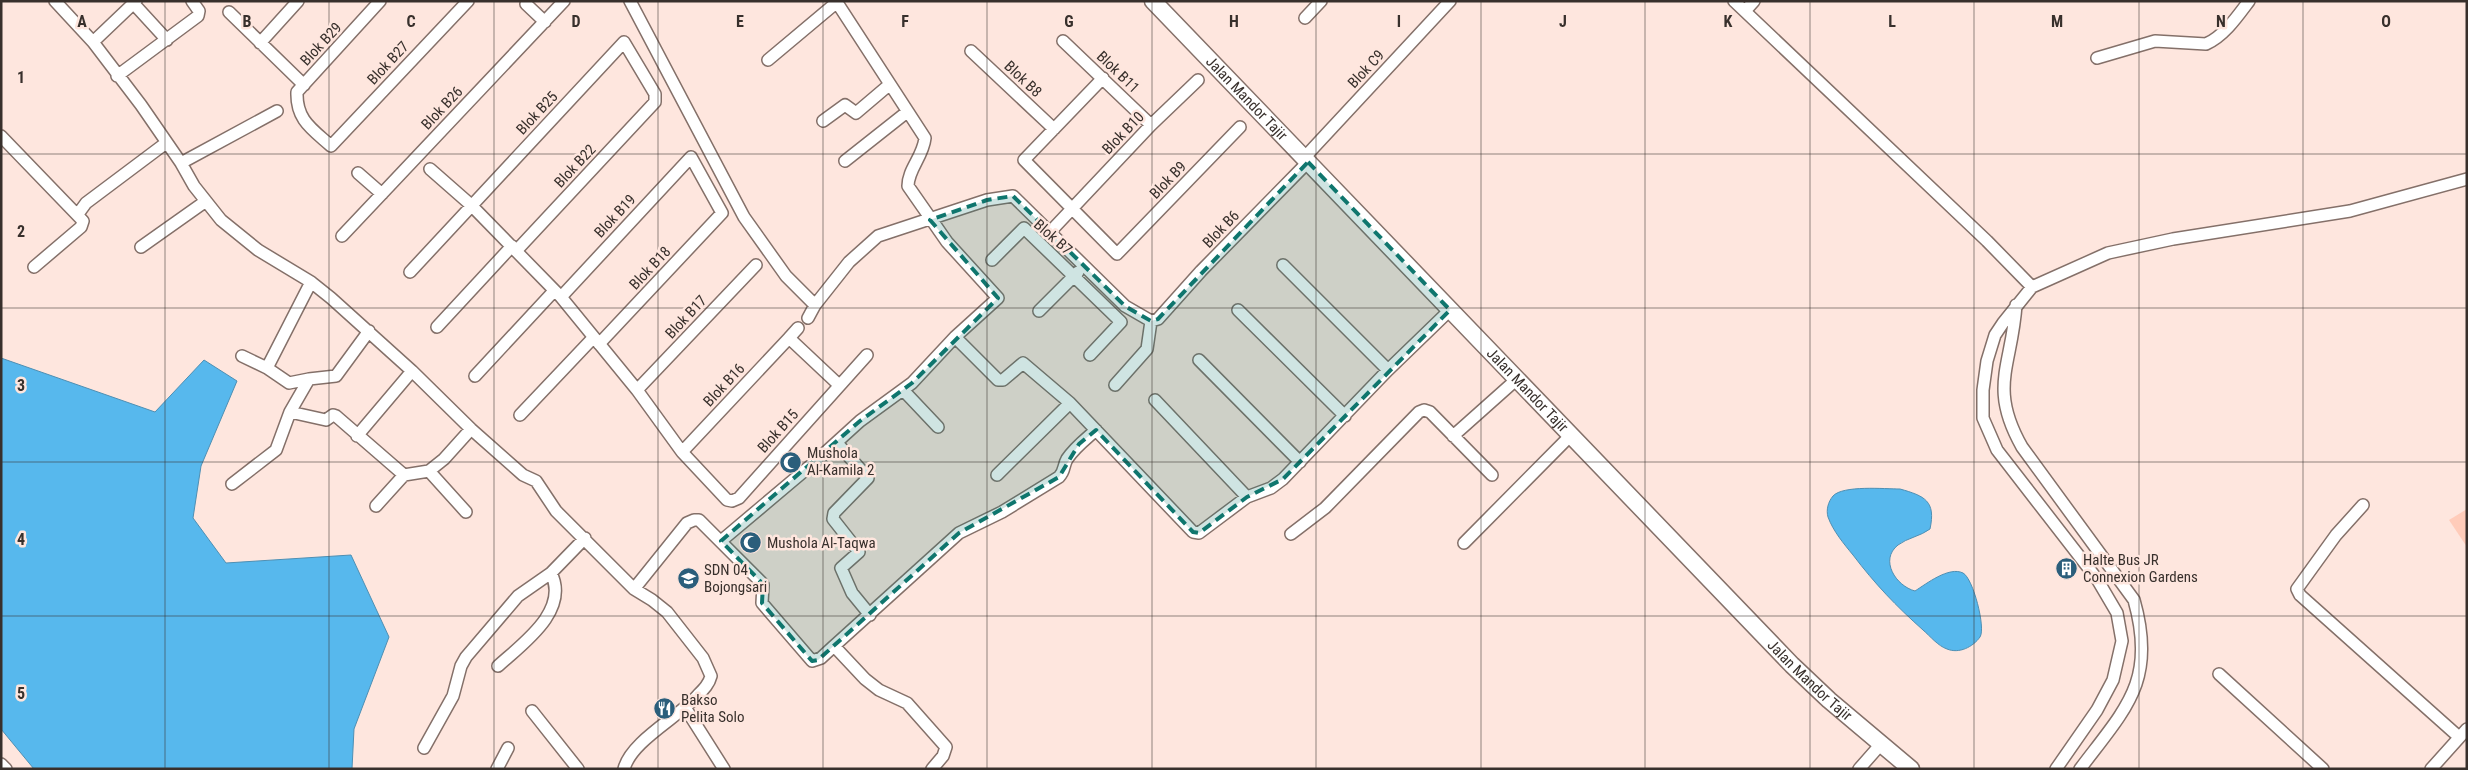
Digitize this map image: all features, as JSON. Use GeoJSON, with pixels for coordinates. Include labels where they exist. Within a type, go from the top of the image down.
{"type":"FeatureCollection","features":[{"type":"Feature","properties":{"kind":"street"},"geometry":{"type":"LineString","coordinates":[[55,1],[93,42],[117,76],[141,104],[181,163],[194,186],[221,220],[258,250],[311,282],[369,331],[471,429],[523,475],[536,481],[556,511],[634,589],[667,612],[703,658],[710,672],[709,684],[686,709],[634,750],[627,758],[623,769]]}},
{"type":"Feature","properties":{"kind":"street"},"geometry":{"type":"LineString","coordinates":[[117,76],[200,14],[192,1]]}},
{"type":"Feature","properties":{"kind":"street"},"geometry":{"type":"LineString","coordinates":[[260,43],[298,1]]}},
{"type":"Feature","properties":{"kind":"street","name":"Blok B29"},"geometry":{"type":"LineString","coordinates":[[304,85],[380,1]]}},
{"type":"Feature","properties":{"kind":"street","name":"Blok B27"},"geometry":{"type":"LineString","coordinates":[[304,85],[297,92],[297,103],[301,118],[331,146],[468,1]]}},
{"type":"Feature","properties":{"kind":"street","name":"Blok B26"},"geometry":{"type":"LineString","coordinates":[[342,236],[564,1]]}},
{"type":"Feature","properties":{"kind":"street"},"geometry":{"type":"LineString","coordinates":[[630,1],[744,217],[786,276],[815,305]]}},
{"type":"Feature","properties":{"kind":"street","name":"Jalan Mandor Tajir"},"geometry":{"type":"LineString","coordinates":[[1153,1],[1792,664],[1829,700],[1911,769]]}},
{"type":"Feature","properties":{"kind":"street"},"geometry":{"type":"LineString","coordinates":[[1305,18],[1321,1]]}},
{"type":"Feature","properties":{"kind":"street","name":"Blok C9"},"geometry":{"type":"LineString","coordinates":[[1306,160],[1450,1]]}},
{"type":"Feature","properties":{"kind":"street"},"geometry":{"type":"LineString","coordinates":[[1734,1],[1987,241],[2032,287]]}},
{"type":"Feature","properties":{"kind":"street"},"geometry":{"type":"LineString","coordinates":[[1745,11],[1754,1]]}},
{"type":"Feature","properties":{"kind":"street"},"geometry":{"type":"LineString","coordinates":[[2097,58],[2156,40],[2206,44],[2214,41],[2234,22],[2249,1]]}},
{"type":"Feature","properties":{"kind":"street"},"geometry":{"type":"LineString","coordinates":[[93,42],[135,2],[167,40]]}},
{"type":"Feature","properties":{"kind":"street"},"geometry":{"type":"LineString","coordinates":[[721,541],[881,404],[903,390],[955,337],[998,298],[930,220],[908,186],[908,179],[923,150],[925,138],[836,2],[768,60]]}},
{"type":"Feature","properties":{"kind":"street"},"geometry":{"type":"LineString","coordinates":[[526,4],[545,22]]}},
{"type":"Feature","properties":{"kind":"street"},"geometry":{"type":"LineString","coordinates":[[229,12],[304,85]]}},
{"type":"Feature","properties":{"kind":"street","name":"Blok B11"},"geometry":{"type":"LineString","coordinates":[[1063,41],[1151,125]]}},
{"type":"Feature","properties":{"kind":"street","name":"Blok B22"},"geometry":{"type":"LineString","coordinates":[[437,327],[655,102],[656,94],[624,42]]}},
{"type":"Feature","properties":{"kind":"street","name":"Blok B25"},"geometry":{"type":"LineString","coordinates":[[410,272],[624,42]]}},
{"type":"Feature","properties":{"kind":"street","name":"Blok B8"},"geometry":{"type":"LineString","coordinates":[[971,51],[1054,129]]}},
{"type":"Feature","properties":{"kind":"street"},"geometry":{"type":"LineString","coordinates":[[1072,209],[1024,160],[1103,78]]}},
{"type":"Feature","properties":{"kind":"street","name":"Blok B10"},"geometry":{"type":"LineString","coordinates":[[1050,232],[1151,125],[1198,80]]}},
{"type":"Feature","properties":{"kind":"street"},"geometry":{"type":"LineString","coordinates":[[823,120],[845,105],[856,112],[889,85]]}},
{"type":"Feature","properties":{"kind":"street"},"geometry":{"type":"LineString","coordinates":[[181,163],[277,111]]}},
{"type":"Feature","properties":{"kind":"street"},"geometry":{"type":"LineString","coordinates":[[845,161],[907,112]]}},
{"type":"Feature","properties":{"kind":"street","name":"Blok B9"},"geometry":{"type":"LineString","coordinates":[[1072,209],[1117,254],[1240,127]]}},
{"type":"Feature","properties":{"kind":"street"},"geometry":{"type":"LineString","coordinates":[[1,136],[83,221],[81,227],[34,267]]}},
{"type":"Feature","properties":{"kind":"street"},"geometry":{"type":"LineString","coordinates":[[78,214],[86,203],[166,143]]}},
{"type":"Feature","properties":{"kind":"street","name":"Blok B18"},"geometry":{"type":"LineString","coordinates":[[520,415],[722,213],[691,156]]}},
{"type":"Feature","properties":{"kind":"street","name":"Blok B19"},"geometry":{"type":"LineString","coordinates":[[475,376],[691,156]]}},
{"type":"Feature","properties":{"kind":"street","name":"Blok B6"},"geometry":{"type":"LineString","coordinates":[[1155,320],[1306,160]]}},
{"type":"Feature","properties":{"kind":"street"},"geometry":{"type":"LineString","coordinates":[[430,169],[471,205],[557,294],[637,390],[682,452]]}},
{"type":"Feature","properties":{"kind":"street"},"geometry":{"type":"LineString","coordinates":[[358,173],[382,194]]}},
{"type":"Feature","properties":{"kind":"street"},"geometry":{"type":"LineString","coordinates":[[2056,769],[2097,710],[2113,680],[2122,641],[2117,612],[2097,579],[1997,450],[1983,418],[1983,390],[1987,361],[1995,335],[2016,305],[2032,287],[2108,253],[2173,239],[2350,211],[2467,179]]}},
{"type":"Feature","properties":{"kind":"street"},"geometry":{"type":"LineString","coordinates":[[808,318],[815,305],[848,262],[878,236],[988,200],[1013,196],[1125,306],[1155,320],[1147,349],[1115,385]]}},
{"type":"Feature","properties":{"kind":"street"},"geometry":{"type":"LineString","coordinates":[[141,247],[206,201]]}},
{"type":"Feature","properties":{"kind":"street","name":"Blok B7"},"geometry":{"type":"LineString","coordinates":[[992,260],[1024,228],[1074,276],[1121,322],[1090,355]]}},
{"type":"Feature","properties":{"kind":"street","name":"Blok B17"},"geometry":{"type":"LineString","coordinates":[[637,390],[756,265]]}},
{"type":"Feature","properties":{"kind":"street"},"geometry":{"type":"LineString","coordinates":[[1283,265],[1388,370]]}},
{"type":"Feature","properties":{"kind":"street"},"geometry":{"type":"LineString","coordinates":[[1074,276],[1084,266]]}},
{"type":"Feature","properties":{"kind":"street","name":"Blok B7"},"geometry":{"type":"LineString","coordinates":[[1039,311],[1074,276]]}},
{"type":"Feature","properties":{"kind":"street"},"geometry":{"type":"LineString","coordinates":[[267,368],[311,282]]}},
{"type":"Feature","properties":{"kind":"street"},"geometry":{"type":"LineString","coordinates":[[2016,305],[2013,334],[2003,382],[2004,402],[2009,425],[2022,447],[2134,600],[2140,622],[2142,664],[2138,681],[2121,714],[2080,769]]}},
{"type":"Feature","properties":{"kind":"street"},"geometry":{"type":"LineString","coordinates":[[1238,310],[1346,416]]}},
{"type":"Feature","properties":{"kind":"street"},"geometry":{"type":"LineString","coordinates":[[955,337],[998,380],[1003,380],[1023,363],[1070,403],[1193,532],[1203,532],[1247,497],[1271,488],[1300,462],[1388,370],[1450,310]]}},
{"type":"Feature","properties":{"kind":"street","name":"Blok B16"},"geometry":{"type":"LineString","coordinates":[[682,452],[798,328]]}},
{"type":"Feature","properties":{"kind":"street"},"geometry":{"type":"LineString","coordinates":[[242,356],[267,368],[289,383],[318,376],[325,378],[336,376],[369,331]]}},
{"type":"Feature","properties":{"kind":"street"},"geometry":{"type":"LineString","coordinates":[[789,338],[840,385]]}},
{"type":"Feature","properties":{"kind":"street","name":"Blok B15"},"geometry":{"type":"LineString","coordinates":[[682,452],[727,500],[732,501],[738,498],[867,355]]}},
{"type":"Feature","properties":{"kind":"street"},"geometry":{"type":"LineString","coordinates":[[1199,360],[1300,462]]}},
{"type":"Feature","properties":{"kind":"street"},"geometry":{"type":"LineString","coordinates":[[356,436],[412,371]]}},
{"type":"Feature","properties":{"kind":"street"},"geometry":{"type":"LineString","coordinates":[[232,484],[274,454],[290,412],[309,379]]}},
{"type":"Feature","properties":{"kind":"street"},"geometry":{"type":"LineString","coordinates":[[1453,436],[1516,379]]}},
{"type":"Feature","properties":{"kind":"street"},"geometry":{"type":"LineString","coordinates":[[903,390],[938,427]]}},
{"type":"Feature","properties":{"kind":"street"},"geometry":{"type":"LineString","coordinates":[[1155,400],[1247,497]]}},
{"type":"Feature","properties":{"kind":"street"},"geometry":{"type":"LineString","coordinates":[[997,475],[1070,403]]}},
{"type":"Feature","properties":{"kind":"street"},"geometry":{"type":"LineString","coordinates":[[1291,534],[1325,508],[1419,412],[1424,410],[1430,412],[1492,475]]}},
{"type":"Feature","properties":{"kind":"street"},"geometry":{"type":"LineString","coordinates":[[290,412],[326,420],[333,415],[336,416],[356,436],[404,476]]}},
{"type":"Feature","properties":{"kind":"street"},"geometry":{"type":"LineString","coordinates":[[376,506],[404,476],[429,470],[444,459],[471,429]]}},
{"type":"Feature","properties":{"kind":"street"},"geometry":{"type":"LineString","coordinates":[[634,589],[687,523],[699,520],[761,582],[763,585],[762,602],[812,661],[821,658],[959,533],[1017,503],[1059,477],[1065,470],[1068,458],[1079,444],[1096,430]]}},
{"type":"Feature","properties":{"kind":"street"},"geometry":{"type":"LineString","coordinates":[[1464,543],[1571,435]]}},
{"type":"Feature","properties":{"kind":"street"},"geometry":{"type":"LineString","coordinates":[[837,443],[868,478],[834,513],[833,519],[859,552],[841,568],[852,593],[870,615]]}},
{"type":"Feature","properties":{"kind":"street"},"geometry":{"type":"LineString","coordinates":[[429,470],[466,512]]}},
{"type":"Feature","properties":{"kind":"street"},"geometry":{"type":"LineString","coordinates":[[2363,505],[2336,535],[2297,589],[2300,595],[2463,733],[2431,769]]}},
{"type":"Feature","properties":{"kind":"street"},"geometry":{"type":"LineString","coordinates":[[424,748],[453,696],[461,666],[466,656],[518,596],[551,573],[585,538]]}},
{"type":"Feature","properties":{"kind":"street"},"geometry":{"type":"LineString","coordinates":[[498,666],[542,623],[553,605],[557,593],[551,573]]}},
{"type":"Feature","properties":{"kind":"street"},"geometry":{"type":"LineString","coordinates":[[834,646],[865,679],[879,690],[907,703],[937,734],[946,747],[945,752],[932,769]]}},
{"type":"Feature","properties":{"kind":"street"},"geometry":{"type":"LineString","coordinates":[[2219,674],[2323,769]]}},
{"type":"Feature","properties":{"kind":"street"},"geometry":{"type":"LineString","coordinates":[[686,709],[724,769]]}},
{"type":"Feature","properties":{"kind":"street"},"geometry":{"type":"LineString","coordinates":[[532,711],[568,753],[578,769]]}},
{"type":"Feature","properties":{"kind":"street"},"geometry":{"type":"LineString","coordinates":[[1859,769],[1881,744]]}},
{"type":"Feature","properties":{"kind":"street"},"geometry":{"type":"LineString","coordinates":[[497,769],[508,748]]}},
{"type":"Feature","properties":{"kind":"street"},"geometry":{"type":"LineString","coordinates":[[1,764],[6,769]]}},
{"type":"Feature","properties":{"kind":"highlighted area"},"geometry":{"type":"Polygon","coordinates":[[[1308,162],[1450,310],[1283,479],[1247,497],[1199,533],[1193,532],[1096,430],[1079,444],[1059,477],[959,533],[818,660],[812,661],[762,603],[763,584],[721,541],[860,421],[912,383],[998,298],[930,220],[987,200],[1013,196],[1125,306],[1151,321],[1158,319],[1308,162]]]}},
{"type":"Feature","properties":{"kind":"shaded area"},"geometry":{"type":"Polygon","coordinates":[[[2467,509],[2467,547],[2449,520],[2467,509]]]}},
{"type":"Feature","properties":{"kind":"water"},"geometry":{"type":"Polygon","coordinates":[[[1,358],[155,412],[204,360],[237,381],[201,466],[193,518],[226,563],[351,555],[389,637],[354,729],[352,769],[34,769],[1,729],[1,358]]]}},
{"type":"Feature","properties":{"kind":"water"},"geometry":{"type":"Polygon","coordinates":[[[1865,488],[1900,489],[1916,494],[1927,501],[1930,506],[1931,520],[1930,529],[1898,545],[1892,551],[1890,565],[1892,572],[1902,584],[1915,591],[1931,580],[1945,574],[1957,571],[1963,573],[1971,584],[1978,604],[1981,624],[1980,637],[1970,647],[1956,651],[1944,648],[1934,641],[1861,566],[1839,537],[1828,517],[1829,503],[1833,496],[1838,493],[1865,488]]]}},
{"type":"Feature","properties":{"kind":"place","name":"Mushola Al-Kamila 2"},"geometry":{"type":"Point","coordinates":[791,462]}},
{"type":"Feature","properties":{"kind":"place","name":"Mushola Al-Taqwa"},"geometry":{"type":"Point","coordinates":[751,543]}},
{"type":"Feature","properties":{"kind":"place","name":"Halte Bus JR Connexion Gardens"},"geometry":{"type":"Point","coordinates":[2067,569]}},
{"type":"Feature","properties":{"kind":"place","name":"SDN 04 Bojongsari"},"geometry":{"type":"Point","coordinates":[688,579]}},
{"type":"Feature","properties":{"kind":"place","name":"Bakso Pelita Solo"},"geometry":{"type":"Point","coordinates":[665,709]}}]}
